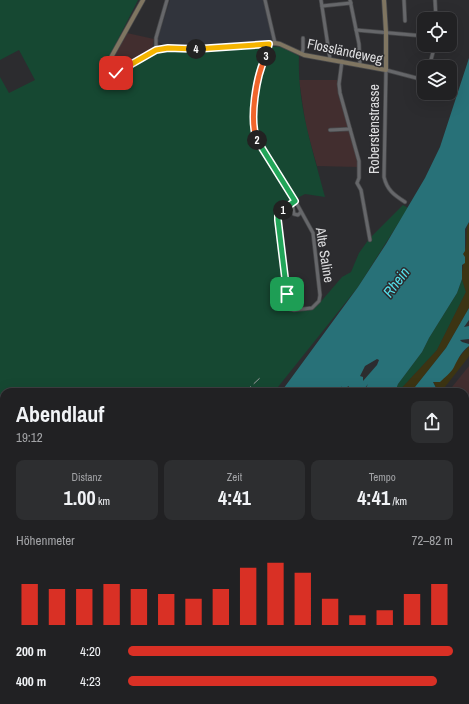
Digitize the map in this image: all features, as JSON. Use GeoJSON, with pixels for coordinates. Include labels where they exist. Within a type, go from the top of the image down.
{"type":"FeatureCollection","features":[{"type":"Feature","properties":{"kind":"street"},"geometry":{"type":"LineString","coordinates":[[143,0],[104,73],[106,76],[112,75],[156,50],[168,48],[210,48],[275,43],[265,0]]}},
{"type":"Feature","properties":{"kind":"street"},"geometry":{"type":"LineString","coordinates":[[156,50],[156,38],[167,0]]}},
{"type":"Feature","properties":{"kind":"street"},"geometry":{"type":"LineString","coordinates":[[321,0],[330,59]]}},
{"type":"Feature","properties":{"kind":"street","name":"Roberstenstrasse"},"geometry":{"type":"LineString","coordinates":[[384,0],[386,32],[384,177],[391,193],[405,202]]}},
{"type":"Feature","properties":{"kind":"street"},"geometry":{"type":"LineString","coordinates":[[404,0],[405,22]]}},
{"type":"Feature","properties":{"kind":"street"},"geometry":{"type":"LineString","coordinates":[[435,0],[436,12]]}},
{"type":"Feature","properties":{"kind":"street"},"geometry":{"type":"LineString","coordinates":[[322,6],[351,2],[360,65]]}},
{"type":"Feature","properties":{"kind":"street"},"geometry":{"type":"LineString","coordinates":[[356,30],[417,35]]}},
{"type":"Feature","properties":{"kind":"street"},"geometry":{"type":"LineString","coordinates":[[302,54],[304,49],[303,38]]}},
{"type":"Feature","properties":{"kind":"street","name":"Flossländeweg"},"geometry":{"type":"LineString","coordinates":[[275,43],[302,54],[386,70],[417,78]]}},
{"type":"Feature","properties":{"kind":"street","name":"Alte Saline"},"geometry":{"type":"LineString","coordinates":[[269,44],[269,49],[259,72],[253,128],[261,148],[313,233],[320,298],[316,305],[312,308],[294,310],[290,309],[289,305],[278,220],[278,214],[294,202]]}},
{"type":"Feature","properties":{"kind":"street"},"geometry":{"type":"LineString","coordinates":[[342,61],[339,84],[342,104],[359,161],[360,168],[357,185],[361,190],[370,240]]}},
{"type":"Feature","properties":{"kind":"street"},"geometry":{"type":"LineString","coordinates":[[330,130],[350,129]]}},
{"type":"Feature","properties":{"kind":"street","name":"Alte Saline"},"geometry":{"type":"LineString","coordinates":[[294,202],[294,214],[298,215],[301,212]]}},
{"type":"Feature","properties":{"kind":"shaded area"},"geometry":{"type":"Polygon","coordinates":[[[170,0],[264,0],[273,38],[271,41],[213,46],[165,46],[157,41],[170,0]]]}},
{"type":"Feature","properties":{"kind":"shaded area"},"geometry":{"type":"Polygon","coordinates":[[[127,33],[154,39],[152,50],[109,73],[107,70],[127,33]]]}},
{"type":"Feature","properties":{"kind":"shaded area"},"geometry":{"type":"Polygon","coordinates":[[[299,80],[338,80],[339,97],[353,139],[358,167],[317,166],[306,127],[299,80]]]}},
{"type":"Feature","properties":{"kind":"shaded area"},"geometry":{"type":"Polygon","coordinates":[[[469,366],[469,388],[451,388],[469,366]]]}},
{"type":"Feature","properties":{"kind":"green space"},"geometry":{"type":"Polygon","coordinates":[[[0,0],[138,0],[100,75],[106,79],[130,68],[157,52],[165,50],[202,50],[262,46],[282,47],[299,56],[299,74],[303,110],[325,197],[305,194],[290,202],[274,218],[288,311],[311,310],[318,305],[342,277],[351,272],[359,253],[369,239],[403,205],[408,208],[358,287],[277,388],[0,388],[0,77],[9,93],[35,80],[19,50],[0,60],[0,0]]]}},
{"type":"Feature","properties":{"kind":"green space"},"geometry":{"type":"Polygon","coordinates":[[[462,279],[466,292],[437,350],[402,388],[396,388],[422,352],[457,293],[462,279]]]}},
{"type":"Feature","properties":{"kind":"sand"},"geometry":{"type":"Polygon","coordinates":[[[469,222],[469,308],[446,348],[415,387],[402,388],[437,350],[466,292],[461,276],[469,222]]]}},
{"type":"Feature","properties":{"kind":"sand"},"geometry":{"type":"Polygon","coordinates":[[[469,346],[469,356],[467,359],[444,388],[436,388],[433,381],[453,368],[455,362],[469,346]]]}},
{"type":"Feature","properties":{"kind":"water","name":"Rhein"},"geometry":{"type":"Polygon","coordinates":[[[469,58],[469,222],[465,229],[465,251],[463,254],[465,257],[465,263],[462,265],[462,279],[457,293],[422,352],[396,388],[366,388],[368,384],[365,388],[349,388],[349,386],[347,388],[342,388],[342,386],[341,388],[284,388],[358,287],[386,244],[425,178],[440,147],[455,100],[457,100],[457,95],[469,58]],[[377,359],[365,366],[360,376],[363,377],[363,381],[377,365],[379,360],[377,359]]]}},
{"type":"Feature","properties":{"kind":"water"},"geometry":{"type":"Polygon","coordinates":[[[469,308],[469,320],[464,327],[469,326],[469,339],[460,340],[469,344],[469,346],[458,358],[453,369],[440,382],[433,382],[436,388],[414,388],[415,387],[446,348],[469,308]]]}},
{"type":"Feature","properties":{"kind":"railway"},"geometry":{"type":"LineString","coordinates":[[249,388],[262,376]]}},
{"type":"Feature","properties":{"kind":"route"},"geometry":{"type":"LineString","coordinates":[[116,73],[156,50],[168,48],[191,49],[269,44],[269,49],[259,72],[253,128],[261,148],[295,201],[278,214],[287,294]]}}]}
